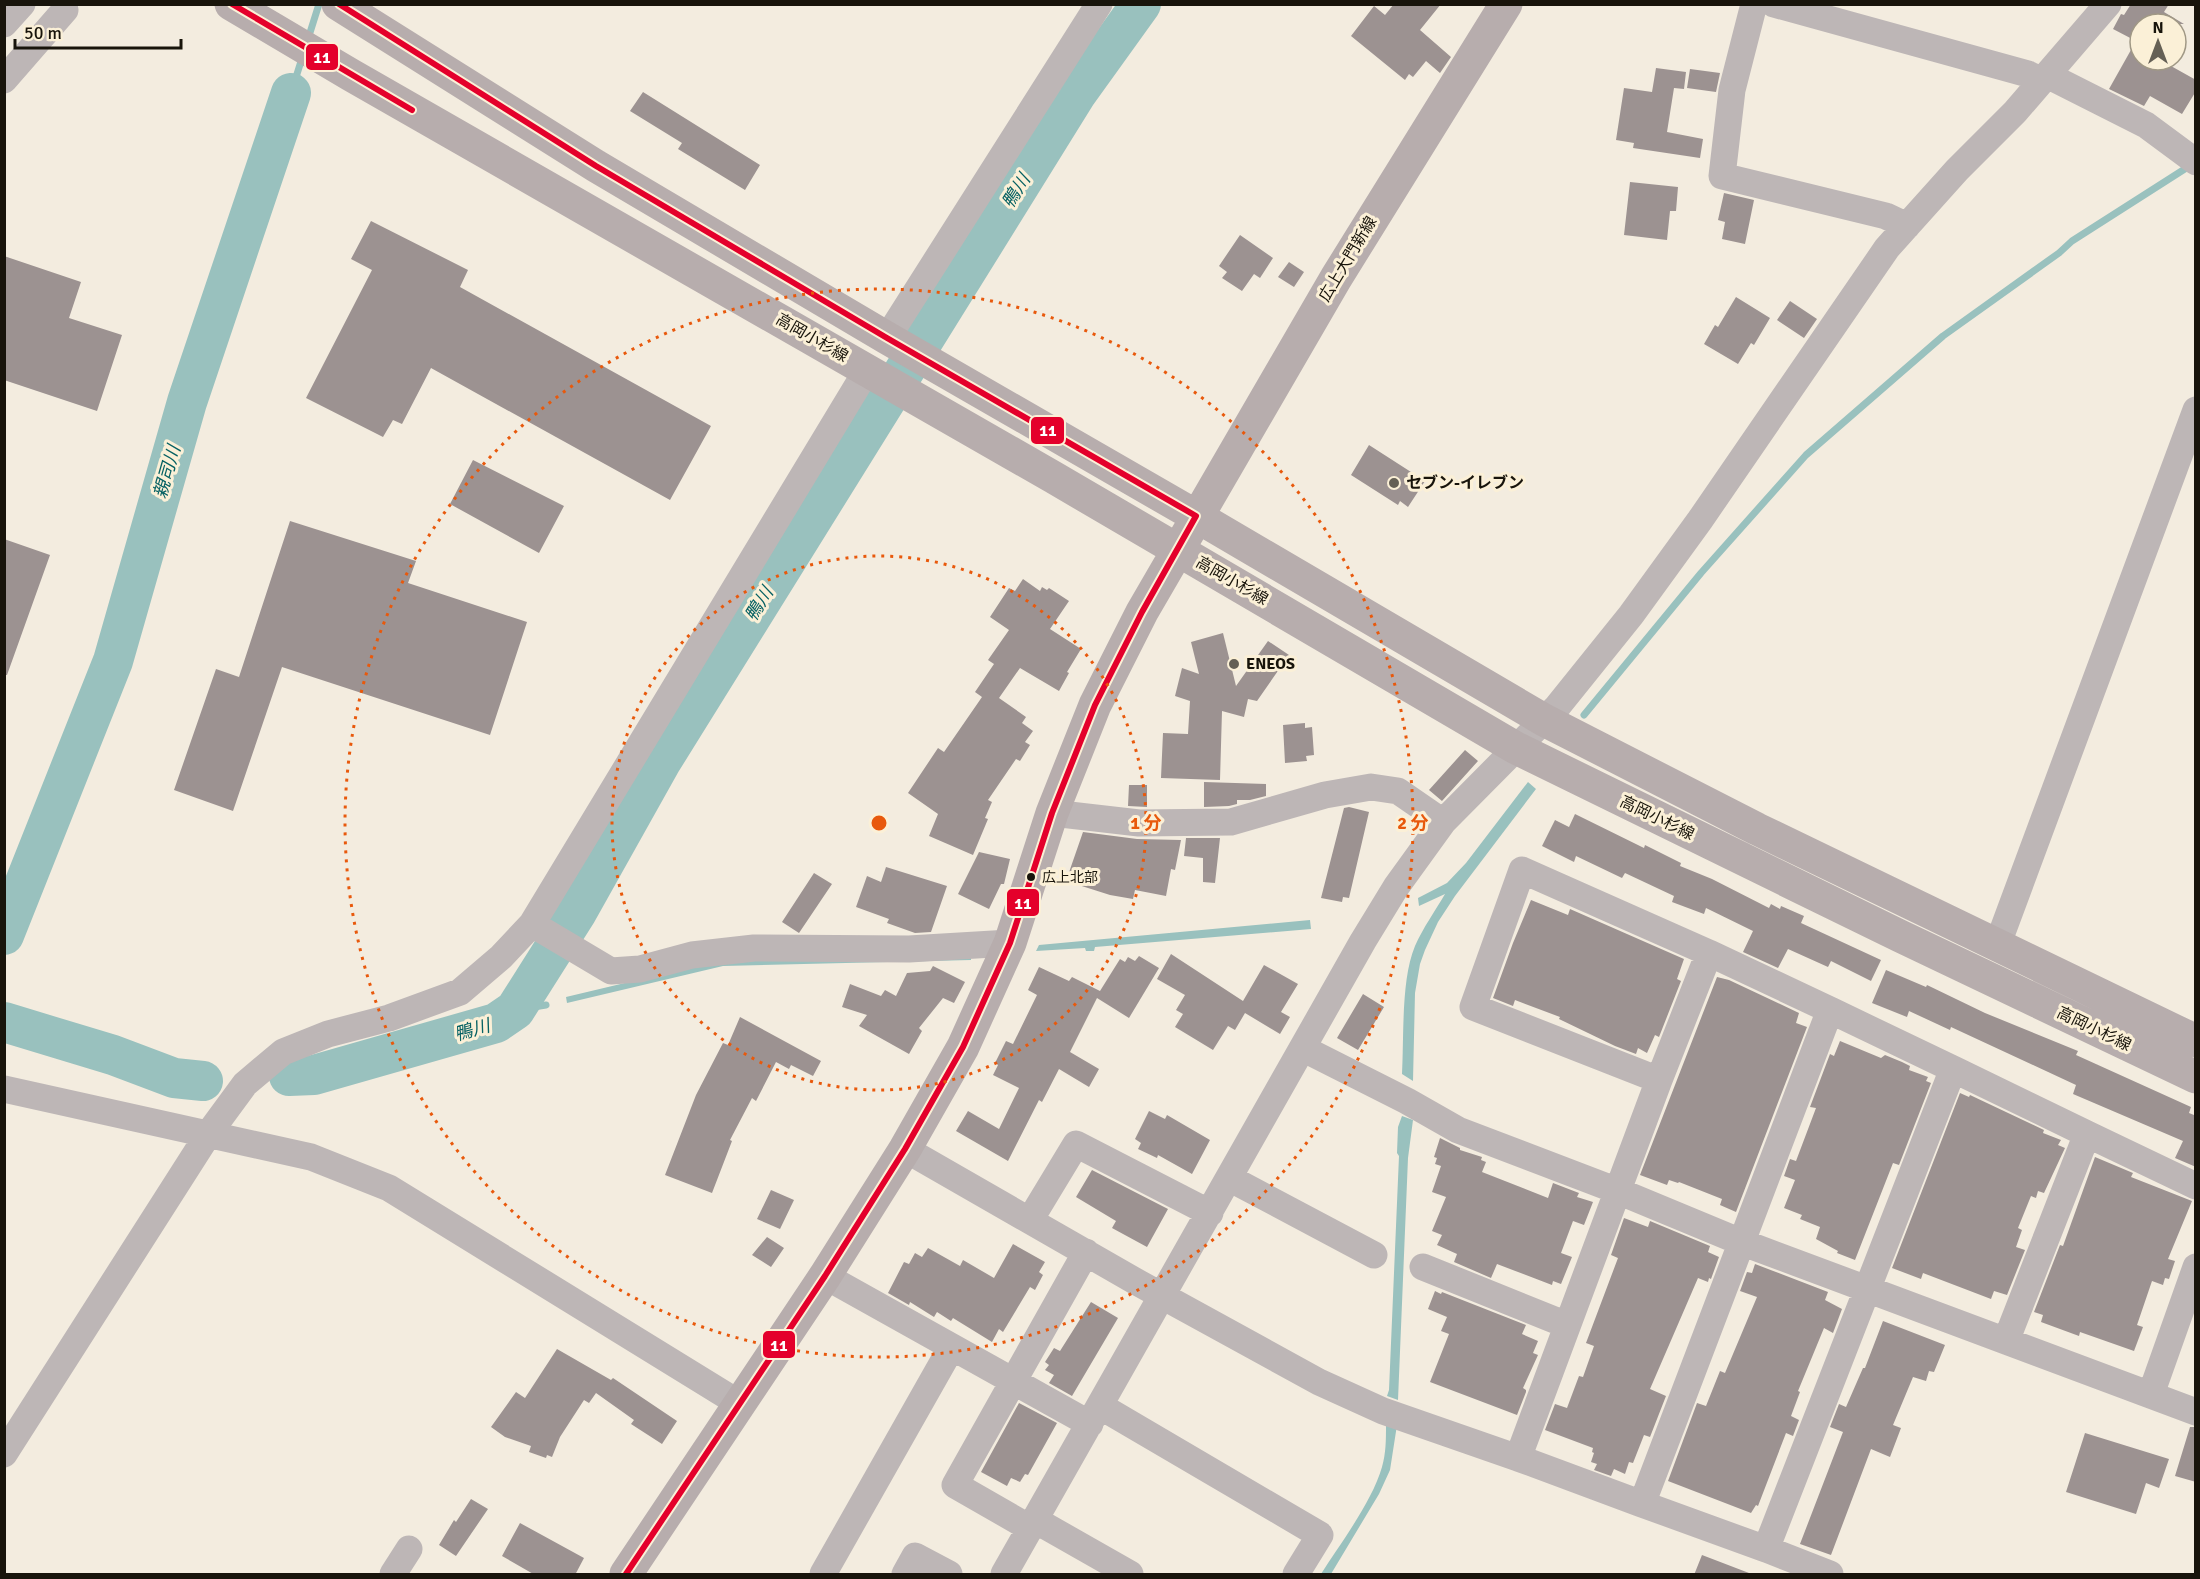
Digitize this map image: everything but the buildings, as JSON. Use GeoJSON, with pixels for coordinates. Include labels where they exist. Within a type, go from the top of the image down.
{"type":"FeatureCollection","features":[{"type":"Feature","properties":{"kind":"main road","name":"高岡小杉線"},"geometry":{"type":"LineString","coordinates":[[231,4],[361,81],[920,400],[1516,747],[1900,936],[2196,1077]]}},
{"type":"Feature","properties":{"kind":"main road","name":"高岡小杉線"},"geometry":{"type":"LineString","coordinates":[[338,4],[596,166],[892,342],[1196,516],[1544,720],[1757,829],[2196,1041]]}},
{"type":"Feature","properties":{"kind":"main road","name":"広上大門新線"},"geometry":{"type":"LineString","coordinates":[[626,1575],[825,1276],[905,1149],[963,1047],[1010,943],[1052,813],[1095,705],[1142,612],[1336,278],[1506,4]]}},
{"type":"Feature","properties":{"kind":"street"},"geometry":{"type":"LineString","coordinates":[[4,24],[22,4]]}},
{"type":"Feature","properties":{"kind":"street"},"geometry":{"type":"LineString","coordinates":[[892,342],[1100,4]]}},
{"type":"Feature","properties":{"kind":"street"},"geometry":{"type":"LineString","coordinates":[[1754,4],[1732,90],[1722,176],[1886,216],[1907,226]]}},
{"type":"Feature","properties":{"kind":"street"},"geometry":{"type":"LineString","coordinates":[[1774,4],[2044,78],[2146,125],[2196,162]]}},
{"type":"Feature","properties":{"kind":"street"},"geometry":{"type":"LineString","coordinates":[[1004,1575],[1396,887],[1443,822],[1544,720],[1631,615],[1700,520],[1887,248],[2044,78],[2108,4]]}},
{"type":"Feature","properties":{"kind":"street"},"geometry":{"type":"LineString","coordinates":[[4,80],[65,10]]}},
{"type":"Feature","properties":{"kind":"street"},"geometry":{"type":"LineString","coordinates":[[4,1454],[209,1133],[245,1084],[283,1052],[328,1034],[389,1018],[460,992],[537,927],[873,373]]}},
{"type":"Feature","properties":{"kind":"street"},"geometry":{"type":"LineString","coordinates":[[1997,946],[2196,410]]}},
{"type":"Feature","properties":{"kind":"street"},"geometry":{"type":"LineString","coordinates":[[1052,813],[1139,823],[1231,822],[1325,795],[1371,788],[1398,791],[1443,822]]}},
{"type":"Feature","properties":{"kind":"street"},"geometry":{"type":"LineString","coordinates":[[1659,1080],[1473,1007],[1522,870],[1709,953],[2196,1186]]}},
{"type":"Feature","properties":{"kind":"street"},"geometry":{"type":"LineString","coordinates":[[537,927],[611,971],[640,969],[692,955],[754,948],[909,949],[1010,943]]}},
{"type":"Feature","properties":{"kind":"street"},"geometry":{"type":"LineString","coordinates":[[1518,1458],[1659,1080],[1709,953]]}},
{"type":"Feature","properties":{"kind":"street"},"geometry":{"type":"LineString","coordinates":[[1642,1504],[1830,1010]]}},
{"type":"Feature","properties":{"kind":"street"},"geometry":{"type":"LineString","coordinates":[[1304,1049],[1407,1101],[1458,1130],[1618,1191],[1741,1242],[2196,1412]]}},
{"type":"Feature","properties":{"kind":"street"},"geometry":{"type":"LineString","coordinates":[[1766,1549],[1953,1069]]}},
{"type":"Feature","properties":{"kind":"street"},"geometry":{"type":"LineString","coordinates":[[4,1089],[311,1157],[389,1188],[740,1404]]}},
{"type":"Feature","properties":{"kind":"street"},"geometry":{"type":"LineString","coordinates":[[2006,1341],[2086,1134]]}},
{"type":"Feature","properties":{"kind":"street"},"geometry":{"type":"LineString","coordinates":[[1030,1220],[1076,1144],[1210,1213]]}},
{"type":"Feature","properties":{"kind":"street"},"geometry":{"type":"LineString","coordinates":[[905,1149],[1319,1382],[1383,1411],[1518,1458],[1830,1574]]}},
{"type":"Feature","properties":{"kind":"street"},"geometry":{"type":"LineString","coordinates":[[1229,1178],[1374,1256]]}},
{"type":"Feature","properties":{"kind":"street"},"geometry":{"type":"LineString","coordinates":[[1086,1252],[955,1485],[1130,1575]]}},
{"type":"Feature","properties":{"kind":"street"},"geometry":{"type":"LineString","coordinates":[[1423,1267],[1567,1325]]}},
{"type":"Feature","properties":{"kind":"street"},"geometry":{"type":"LineString","coordinates":[[2151,1394],[2196,1267]]}},
{"type":"Feature","properties":{"kind":"street"},"geometry":{"type":"LineString","coordinates":[[825,1276],[1013,1382],[1095,1415],[1320,1534],[1296,1575]]}},
{"type":"Feature","properties":{"kind":"street"},"geometry":{"type":"LineString","coordinates":[[823,1575],[951,1348]]}},
{"type":"Feature","properties":{"kind":"street"},"geometry":{"type":"LineString","coordinates":[[393,1575],[409,1549]]}},
{"type":"Feature","properties":{"kind":"street"},"geometry":{"type":"LineString","coordinates":[[905,1575],[915,1556],[949,1575]]}},
{"type":"Feature","properties":{"kind":"water"},"geometry":{"type":"Polygon","coordinates":[[[1528,782],[1536,789],[1455,896],[1438,922],[1425,950],[1415,993],[1413,1081],[1402,1074],[1407,975],[1415,946],[1445,894],[1419,906],[1418,898],[1447,883],[1466,863],[1528,782]]]}},
{"type":"Feature","properties":{"kind":"water"},"geometry":{"type":"Polygon","coordinates":[[[1310,920],[1311,929],[1095,947],[1094,951],[1086,951],[1085,948],[1036,951],[1039,945],[1310,920]]]}},
{"type":"Feature","properties":{"kind":"water"},"geometry":{"type":"Polygon","coordinates":[[[971,954],[971,960],[723,966],[567,1003],[566,997],[713,962],[971,954]]]}},
{"type":"Feature","properties":{"kind":"water"},"geometry":{"type":"Polygon","coordinates":[[[1402,1116],[1413,1120],[1408,1158],[1398,1400],[1387,1396],[1399,1156],[1397,1153],[1398,1127],[1402,1116]]]}},
{"type":"Feature","properties":{"kind":"water"},"geometry":{"type":"Polygon","coordinates":[[[1386,1425],[1397,1425],[1390,1470],[1379,1494],[1331,1574],[1321,1574],[1371,1494],[1382,1467],[1386,1425]]]}},
{"type":"Feature","properties":{"kind":"waterway","name":"親司川"},"geometry":{"type":"LineString","coordinates":[[308,39],[319,4]]}},
{"type":"Feature","properties":{"kind":"waterway","name":"鴨川"},"geometry":{"type":"LineString","coordinates":[[289,1076],[314,1075],[496,1023],[515,1010],[577,912],[661,762],[1077,93],[1141,4]]}},
{"type":"Feature","properties":{"kind":"waterway","name":"親司川"},"geometry":{"type":"LineString","coordinates":[[291,93],[303,55]]}},
{"type":"Feature","properties":{"kind":"waterway","name":"親司川"},"geometry":{"type":"LineString","coordinates":[[4,935],[113,661],[187,402],[291,93]]}},
{"type":"Feature","properties":{"kind":"waterway"},"geometry":{"type":"LineString","coordinates":[[1584,715],[1701,573],[1806,455],[1943,336],[2059,253],[2072,241],[2191,165]]}},
{"type":"Feature","properties":{"kind":"waterway"},"geometry":{"type":"LineString","coordinates":[[515,1010],[546,1005]]}},
{"type":"Feature","properties":{"kind":"waterway","name":"鴨川"},"geometry":{"type":"LineString","coordinates":[[4,1022],[113,1055],[174,1078],[203,1081]]}},
{"type":"Feature","properties":{"kind":"transit line","name":"11"},"geometry":{"type":"LineString","coordinates":[[232,4],[412,110]]}},
{"type":"Feature","properties":{"kind":"transit line","name":"11"},"geometry":{"type":"LineString","coordinates":[[339,4],[596,166],[887,338],[1196,516],[1142,612],[1095,705],[1052,813],[1010,943],[963,1047],[905,1149],[825,1276],[626,1574]]}},
{"type":"Feature","properties":{"kind":"place","name":"セブン-イレブン"},"geometry":{"type":"Point","coordinates":[1394,483]}},
{"type":"Feature","properties":{"kind":"place","name":"ENEOS"},"geometry":{"type":"Point","coordinates":[1234,664]}},
{"type":"Feature","properties":{"kind":"place","name":"広上北部"},"geometry":{"type":"Point","coordinates":[1031,877]}}]}
